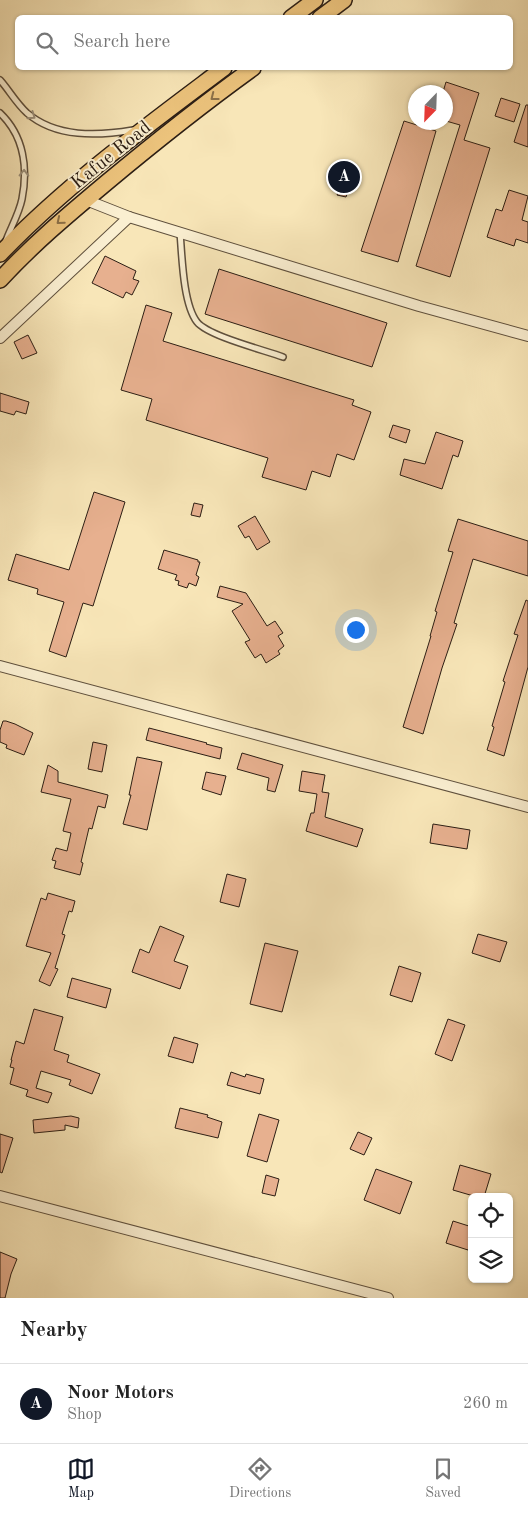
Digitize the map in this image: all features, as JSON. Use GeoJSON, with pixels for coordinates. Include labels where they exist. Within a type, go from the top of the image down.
{"type":"FeatureCollection","features":[{"type":"Feature","properties":{"kind":"main road"},"geometry":{"type":"LineString","coordinates":[[296,15],[315,0]]}},
{"type":"Feature","properties":{"kind":"main road"},"geometry":{"type":"LineString","coordinates":[[324,15],[344,0]]}},
{"type":"Feature","properties":{"kind":"main road","name":"Kafue Road"},"geometry":{"type":"LineString","coordinates":[[1,253],[18,235],[74,185],[144,128],[221,70]]}},
{"type":"Feature","properties":{"kind":"main road","name":"Kafue Road"},"geometry":{"type":"LineString","coordinates":[[0,280],[22,256],[57,224],[152,145],[250,70]]}},
{"type":"Feature","properties":{"kind":"street"},"geometry":{"type":"LineString","coordinates":[[86,200],[129,217],[419,306],[528,336]]}},
{"type":"Feature","properties":{"kind":"street"},"geometry":{"type":"LineString","coordinates":[[0,338],[129,217]]}},
{"type":"Feature","properties":{"kind":"street"},"geometry":{"type":"LineString","coordinates":[[0,666],[528,807]]}},
{"type":"Feature","properties":{"kind":"street"},"geometry":{"type":"LineString","coordinates":[[0,1196],[388,1298]]}},
{"type":"Feature","properties":{"kind":"lane"},"geometry":{"type":"LineString","coordinates":[[0,80],[28,114],[51,126],[68,132],[91,135],[144,128]]}},
{"type":"Feature","properties":{"kind":"lane"},"geometry":{"type":"LineString","coordinates":[[0,113],[15,131],[21,146],[25,171],[22,201],[1,253]]}},
{"type":"Feature","properties":{"kind":"lane"},"geometry":{"type":"LineString","coordinates":[[180,232],[187,294],[191,311],[198,324],[213,333],[283,356]]}},
{"type":"Feature","properties":{"kind":"building"},"geometry":{"type":"Polygon","coordinates":[[[446,82],[479,93],[464,140],[490,148],[450,277],[416,266],[460,125],[453,123],[453,85],[445,85],[446,82]]]}},
{"type":"Feature","properties":{"kind":"building"},"geometry":{"type":"Polygon","coordinates":[[[501,98],[520,104],[514,122],[495,116],[501,98]]]}},
{"type":"Feature","properties":{"kind":"building"},"geometry":{"type":"Polygon","coordinates":[[[526,105],[528,105],[528,147],[514,142],[526,105]]]}},
{"type":"Feature","properties":{"kind":"building"},"geometry":{"type":"Polygon","coordinates":[[[404,121],[408,122],[408,130],[436,131],[398,262],[361,251],[404,121]]]}},
{"type":"Feature","properties":{"kind":"building"},"geometry":{"type":"Polygon","coordinates":[[[346,169],[355,172],[346,197],[337,195],[346,169]]]}},
{"type":"Feature","properties":{"kind":"building"},"geometry":{"type":"Polygon","coordinates":[[[509,190],[528,196],[522,220],[528,222],[528,243],[516,239],[514,246],[487,237],[496,209],[502,211],[509,190]]]}},
{"type":"Feature","properties":{"kind":"building"},"geometry":{"type":"Polygon","coordinates":[[[105,256],[136,271],[133,279],[139,281],[132,295],[126,292],[123,298],[92,283],[105,256]]]}},
{"type":"Feature","properties":{"kind":"building"},"geometry":{"type":"Polygon","coordinates":[[[219,269],[387,323],[372,367],[205,314],[219,269]]]}},
{"type":"Feature","properties":{"kind":"building"},"geometry":{"type":"Polygon","coordinates":[[[146,305],[172,313],[163,341],[354,400],[352,405],[371,412],[354,460],[337,454],[330,477],[312,471],[306,490],[262,477],[268,458],[146,420],[152,399],[121,390],[146,305]]]}},
{"type":"Feature","properties":{"kind":"building"},"geometry":{"type":"Polygon","coordinates":[[[28,335],[37,353],[22,359],[14,342],[28,335]]]}},
{"type":"Feature","properties":{"kind":"building"},"geometry":{"type":"Polygon","coordinates":[[[0,393],[29,402],[26,414],[16,411],[14,415],[0,411],[0,393]]]}},
{"type":"Feature","properties":{"kind":"building"},"geometry":{"type":"Polygon","coordinates":[[[393,425],[410,430],[406,443],[389,437],[393,425]]]}},
{"type":"Feature","properties":{"kind":"building"},"geometry":{"type":"Polygon","coordinates":[[[436,432],[463,441],[458,457],[453,455],[442,489],[400,475],[404,459],[425,464],[436,432]]]}},
{"type":"Feature","properties":{"kind":"building"},"geometry":{"type":"Polygon","coordinates":[[[94,492],[125,502],[93,606],[83,603],[66,657],[49,651],[64,602],[37,594],[38,589],[8,580],[16,554],[69,570],[94,492]]]}},
{"type":"Feature","properties":{"kind":"building"},"geometry":{"type":"Polygon","coordinates":[[[194,503],[203,505],[200,517],[191,515],[194,503]]]}},
{"type":"Feature","properties":{"kind":"building"},"geometry":{"type":"Polygon","coordinates":[[[255,516],[270,542],[257,550],[249,536],[245,538],[238,526],[255,516]]]}},
{"type":"Feature","properties":{"kind":"building"},"geometry":{"type":"Polygon","coordinates":[[[458,519],[528,541],[528,576],[473,559],[454,623],[457,624],[423,734],[403,727],[431,636],[437,612],[435,611],[453,552],[448,551],[458,519]]]}},
{"type":"Feature","properties":{"kind":"building"},"geometry":{"type":"Polygon","coordinates":[[[164,550],[200,562],[196,575],[199,577],[196,586],[189,583],[187,588],[178,585],[179,581],[175,580],[177,575],[158,569],[164,550]]]}},
{"type":"Feature","properties":{"kind":"building"},"geometry":{"type":"Polygon","coordinates":[[[220,586],[246,593],[267,626],[275,621],[283,633],[278,636],[284,646],[278,651],[280,654],[266,663],[261,654],[255,658],[245,642],[250,640],[232,611],[243,604],[217,597],[220,586]]]}},
{"type":"Feature","properties":{"kind":"building"},"geometry":{"type":"Polygon","coordinates":[[[526,600],[528,601],[528,667],[504,756],[487,750],[505,682],[503,681],[518,635],[514,634],[526,600]]]}},
{"type":"Feature","properties":{"kind":"building"},"geometry":{"type":"Polygon","coordinates":[[[3,721],[15,724],[33,733],[24,755],[6,748],[7,745],[0,742],[0,730],[3,721]]]}},
{"type":"Feature","properties":{"kind":"building"},"geometry":{"type":"Polygon","coordinates":[[[149,728],[222,748],[220,759],[146,740],[149,728]]]}},
{"type":"Feature","properties":{"kind":"building"},"geometry":{"type":"Polygon","coordinates":[[[93,742],[107,745],[102,772],[88,769],[93,742]]]}},
{"type":"Feature","properties":{"kind":"building"},"geometry":{"type":"Polygon","coordinates":[[[242,753],[283,765],[275,792],[267,790],[269,778],[237,769],[242,753]]]}},
{"type":"Feature","properties":{"kind":"building"},"geometry":{"type":"Polygon","coordinates":[[[137,757],[162,762],[147,830],[123,824],[131,795],[129,795],[137,757]]]}},
{"type":"Feature","properties":{"kind":"building"},"geometry":{"type":"Polygon","coordinates":[[[48,765],[58,771],[58,782],[108,795],[105,808],[98,806],[92,829],[89,828],[80,875],[54,868],[56,861],[52,860],[56,848],[67,851],[71,833],[63,831],[71,799],[41,792],[48,765]]]}},
{"type":"Feature","properties":{"kind":"building"},"geometry":{"type":"Polygon","coordinates":[[[302,771],[325,775],[322,792],[329,793],[325,817],[363,829],[357,847],[306,831],[311,813],[314,813],[317,794],[299,791],[302,771]]]}},
{"type":"Feature","properties":{"kind":"building"},"geometry":{"type":"Polygon","coordinates":[[[206,772],[226,776],[221,795],[202,789],[206,772]]]}},
{"type":"Feature","properties":{"kind":"building"},"geometry":{"type":"Polygon","coordinates":[[[433,824],[470,830],[467,849],[430,843],[433,824]]]}},
{"type":"Feature","properties":{"kind":"building"},"geometry":{"type":"Polygon","coordinates":[[[227,874],[246,879],[239,907],[220,902],[227,874]]]}},
{"type":"Feature","properties":{"kind":"building"},"geometry":{"type":"Polygon","coordinates":[[[48,893],[75,901],[72,912],[69,911],[62,934],[65,935],[55,968],[58,969],[50,986],[39,981],[51,953],[26,946],[41,898],[46,900],[48,893]]]}},
{"type":"Feature","properties":{"kind":"building"},"geometry":{"type":"Polygon","coordinates":[[[160,926],[184,936],[174,961],[188,966],[180,989],[132,972],[140,949],[149,953],[160,926]]]}},
{"type":"Feature","properties":{"kind":"building"},"geometry":{"type":"Polygon","coordinates":[[[478,934],[507,942],[500,962],[472,953],[478,934]]]}},
{"type":"Feature","properties":{"kind":"building"},"geometry":{"type":"Polygon","coordinates":[[[265,943],[298,951],[282,1012],[250,1004],[265,943]]]}},
{"type":"Feature","properties":{"kind":"building"},"geometry":{"type":"Polygon","coordinates":[[[399,966],[421,973],[412,1002],[390,995],[399,966]]]}},
{"type":"Feature","properties":{"kind":"building"},"geometry":{"type":"Polygon","coordinates":[[[72,978],[111,989],[106,1008],[67,997],[72,978]]]}},
{"type":"Feature","properties":{"kind":"building"},"geometry":{"type":"Polygon","coordinates":[[[34,1009],[63,1017],[54,1050],[69,1055],[67,1062],[100,1074],[92,1094],[69,1085],[71,1080],[41,1071],[36,1088],[52,1093],[48,1103],[26,1096],[28,1090],[10,1084],[14,1068],[10,1067],[16,1041],[24,1044],[34,1009]]]}},
{"type":"Feature","properties":{"kind":"building"},"geometry":{"type":"Polygon","coordinates":[[[448,1019],[465,1025],[452,1061],[435,1054],[448,1019]]]}},
{"type":"Feature","properties":{"kind":"building"},"geometry":{"type":"Polygon","coordinates":[[[174,1037],[198,1044],[193,1063],[168,1056],[174,1037]]]}},
{"type":"Feature","properties":{"kind":"building"},"geometry":{"type":"Polygon","coordinates":[[[231,1072],[245,1077],[246,1074],[264,1079],[260,1094],[227,1085],[231,1072]]]}},
{"type":"Feature","properties":{"kind":"building"},"geometry":{"type":"Polygon","coordinates":[[[180,1108],[208,1115],[207,1117],[222,1122],[218,1138],[175,1128],[180,1108]]]}},
{"type":"Feature","properties":{"kind":"building"},"geometry":{"type":"Polygon","coordinates":[[[259,1114],[279,1120],[267,1162],[247,1156],[259,1114]]]}},
{"type":"Feature","properties":{"kind":"building"},"geometry":{"type":"Polygon","coordinates":[[[71,1116],[79,1118],[78,1128],[65,1125],[65,1130],[34,1133],[33,1120],[71,1116]]]}},
{"type":"Feature","properties":{"kind":"building"},"geometry":{"type":"Polygon","coordinates":[[[358,1132],[372,1138],[364,1155],[350,1149],[358,1132]]]}},
{"type":"Feature","properties":{"kind":"building"},"geometry":{"type":"Polygon","coordinates":[[[0,1134],[13,1138],[2,1173],[0,1172],[0,1134]]]}},
{"type":"Feature","properties":{"kind":"building"},"geometry":{"type":"Polygon","coordinates":[[[460,1165],[491,1174],[485,1193],[468,1194],[453,1190],[460,1165]]]}},
{"type":"Feature","properties":{"kind":"building"},"geometry":{"type":"Polygon","coordinates":[[[376,1169],[412,1182],[400,1214],[364,1200],[376,1169]]]}},
{"type":"Feature","properties":{"kind":"building"},"geometry":{"type":"Polygon","coordinates":[[[266,1175],[279,1179],[275,1196],[262,1193],[266,1175]]]}},
{"type":"Feature","properties":{"kind":"building"},"geometry":{"type":"Polygon","coordinates":[[[453,1221],[468,1226],[468,1250],[446,1243],[453,1221]]]}},
{"type":"Feature","properties":{"kind":"building"},"geometry":{"type":"Polygon","coordinates":[[[0,1252],[17,1259],[5,1298],[0,1298],[0,1252]]]}},
{"type":"Feature","properties":{"kind":"place","name":"Noor Motors"},"geometry":{"type":"Point","coordinates":[344,177]}}]}
